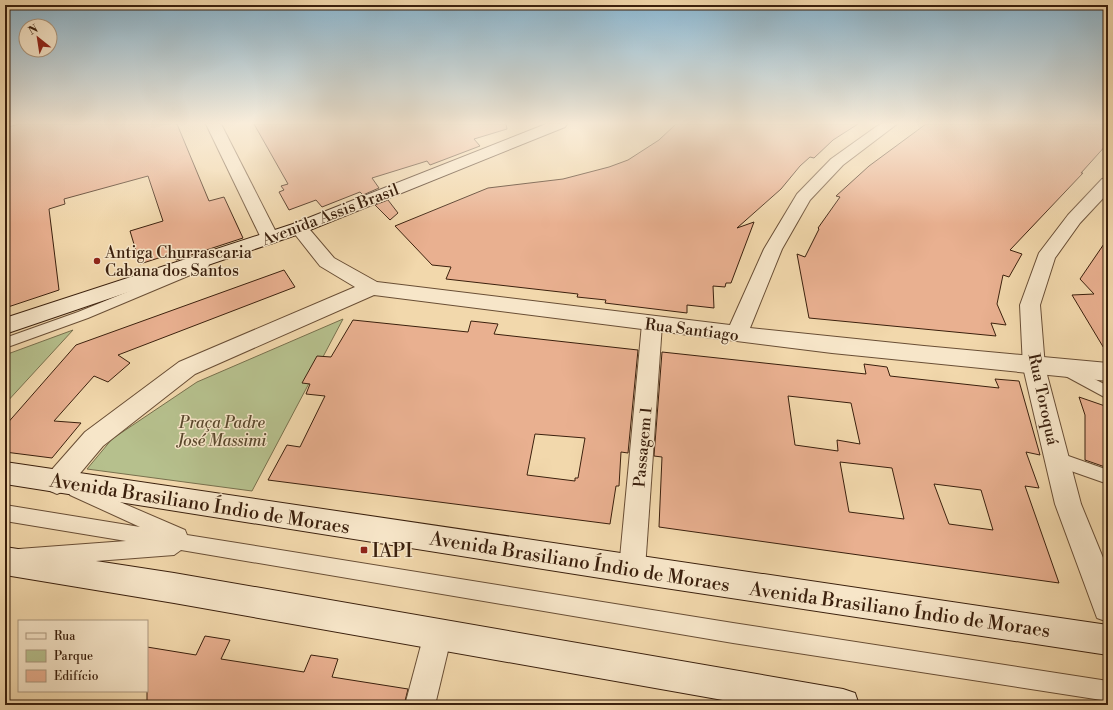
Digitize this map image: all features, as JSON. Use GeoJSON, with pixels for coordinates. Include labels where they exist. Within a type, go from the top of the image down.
{"type":"FeatureCollection","features":[{"type":"Feature","properties":{"kind":"street"},"geometry":{"type":"LineString","coordinates":[[230,157],[270,238]]}},
{"type":"Feature","properties":{"kind":"street","name":"Avenida Assis Brasil"},"geometry":{"type":"LineString","coordinates":[[5,326],[299,228],[477,157]]}},
{"type":"Feature","properties":{"kind":"street"},"geometry":{"type":"LineString","coordinates":[[737,334],[773,249],[803,198],[837,162],[844,157]]}},
{"type":"Feature","properties":{"kind":"street","name":"Rua Toroquá"},"geometry":{"type":"LineString","coordinates":[[1108,183],[1074,219],[1046,257],[1030,305],[1034,366],[1068,504],[1108,607]]}},
{"type":"Feature","properties":{"kind":"street","name":"Rua Santiago"},"geometry":{"type":"LineString","coordinates":[[299,228],[327,262],[372,288],[737,334],[1034,366],[1108,372]]}},
{"type":"Feature","properties":{"kind":"street"},"geometry":{"type":"LineString","coordinates":[[57,482],[94,439],[188,368],[372,288]]}},
{"type":"Feature","properties":{"kind":"street","name":"Passagem 1"},"geometry":{"type":"LineString","coordinates":[[632,569],[652,324]]}},
{"type":"Feature","properties":{"kind":"street","name":"Avenida Brasiliano Índio de Moraes"},"geometry":{"type":"LineString","coordinates":[[5,473],[1108,640]]}},
{"type":"Feature","properties":{"kind":"street"},"geometry":{"type":"LineString","coordinates":[[5,560],[174,588],[843,705]]}},
{"type":"Feature","properties":{"kind":"street"},"geometry":{"type":"LineString","coordinates":[[420,705],[438,634]]}},
{"type":"Feature","properties":{"kind":"lane"},"geometry":{"type":"LineString","coordinates":[[5,343],[83,315],[270,238]]}},
{"type":"Feature","properties":{"kind":"lane"},"geometry":{"type":"LineString","coordinates":[[1064,368],[1108,393]]}},
{"type":"Feature","properties":{"kind":"lane"},"geometry":{"type":"LineString","coordinates":[[1057,459],[1108,477]]}},
{"type":"Feature","properties":{"kind":"lane"},"geometry":{"type":"LineString","coordinates":[[57,482],[198,545]]}},
{"type":"Feature","properties":{"kind":"lane"},"geometry":{"type":"LineString","coordinates":[[5,513],[733,633],[1108,691]]}},
{"type":"Feature","properties":{"kind":"lane"},"geometry":{"type":"LineString","coordinates":[[5,560],[198,545]]}},
{"type":"Feature","properties":{"kind":"green space","name":"Praça Padre José Massimi"},"geometry":{"type":"Polygon","coordinates":[[[343,319],[252,491],[87,469],[112,439],[197,382],[343,319]]]}},
{"type":"Feature","properties":{"kind":"green space"},"geometry":{"type":"Polygon","coordinates":[[[73,330],[5,404],[5,355],[73,330]]]}},
{"type":"Feature","properties":{"kind":"building"},"geometry":{"type":"Polygon","coordinates":[[[5,157],[191,157],[209,201],[224,197],[243,238],[176,260],[174,253],[140,264],[130,231],[163,221],[148,176],[64,199],[65,204],[49,209],[59,290],[5,308],[5,157]]]}},
{"type":"Feature","properties":{"kind":"building"},"geometry":{"type":"Polygon","coordinates":[[[273,157],[451,157],[430,165],[427,161],[372,178],[379,188],[363,195],[360,192],[322,207],[316,200],[289,210],[279,192],[284,190],[281,186],[288,184],[273,157]]]}},
{"type":"Feature","properties":{"kind":"building"},"geometry":{"type":"Polygon","coordinates":[[[632,157],[810,157],[800,166],[781,189],[737,228],[754,222],[731,283],[726,283],[725,287],[713,286],[714,308],[687,305],[687,313],[605,303],[606,300],[577,297],[578,294],[446,279],[451,267],[432,265],[395,226],[488,188],[563,179],[609,167],[632,157]]]}},
{"type":"Feature","properties":{"kind":"building"},"geometry":{"type":"Polygon","coordinates":[[[881,157],[1095,157],[1081,173],[1083,173],[1010,250],[1022,254],[1009,277],[1003,275],[997,304],[1006,325],[991,323],[996,336],[809,318],[797,254],[805,257],[819,229],[818,228],[840,197],[836,196],[881,157]]]}},
{"type":"Feature","properties":{"kind":"building"},"geometry":{"type":"Polygon","coordinates":[[[388,200],[398,213],[390,220],[375,205],[388,200]]]}},
{"type":"Feature","properties":{"kind":"building"},"geometry":{"type":"Polygon","coordinates":[[[1108,238],[1108,355],[1072,295],[1094,294],[1080,279],[1108,238]]]}},
{"type":"Feature","properties":{"kind":"building"},"geometry":{"type":"Polygon","coordinates":[[[284,270],[295,287],[118,355],[130,363],[108,382],[94,376],[54,421],[81,423],[52,458],[5,452],[5,426],[76,345],[284,270]]]}},
{"type":"Feature","properties":{"kind":"building"},"geometry":{"type":"Polygon","coordinates":[[[353,320],[468,332],[471,321],[498,324],[494,334],[638,350],[628,453],[621,452],[619,486],[616,486],[610,524],[268,480],[287,445],[300,447],[325,396],[306,394],[310,384],[302,383],[317,356],[331,357],[353,320]],[[535,434],[527,475],[575,481],[575,478],[578,478],[585,438],[535,434]]]}},
{"type":"Feature","properties":{"kind":"building"},"geometry":{"type":"Polygon","coordinates":[[[662,352],[866,374],[864,364],[887,367],[890,376],[999,388],[995,379],[1019,381],[1040,455],[1026,452],[1039,488],[1025,486],[1059,583],[659,527],[662,457],[654,456],[662,352]],[[788,396],[795,445],[838,451],[837,440],[860,444],[851,403],[788,396]],[[840,462],[849,512],[904,519],[892,468],[840,462]],[[934,484],[949,524],[993,530],[981,490],[934,484]]]}},
{"type":"Feature","properties":{"kind":"building"},"geometry":{"type":"Polygon","coordinates":[[[1079,397],[1108,407],[1108,468],[1085,460],[1085,415],[1079,397]]]}},
{"type":"Feature","properties":{"kind":"building"},"geometry":{"type":"Polygon","coordinates":[[[205,636],[230,640],[221,659],[304,672],[311,655],[338,659],[332,677],[408,689],[404,705],[147,705],[148,647],[196,655],[205,636]]]}},
{"type":"Feature","properties":{"kind":"place","name":"Antiga Churrascaria Cabana dos Santos"},"geometry":{"type":"Point","coordinates":[97,261]}},
{"type":"Feature","properties":{"kind":"place","name":"IAPI"},"geometry":{"type":"Point","coordinates":[364,550]}}]}
